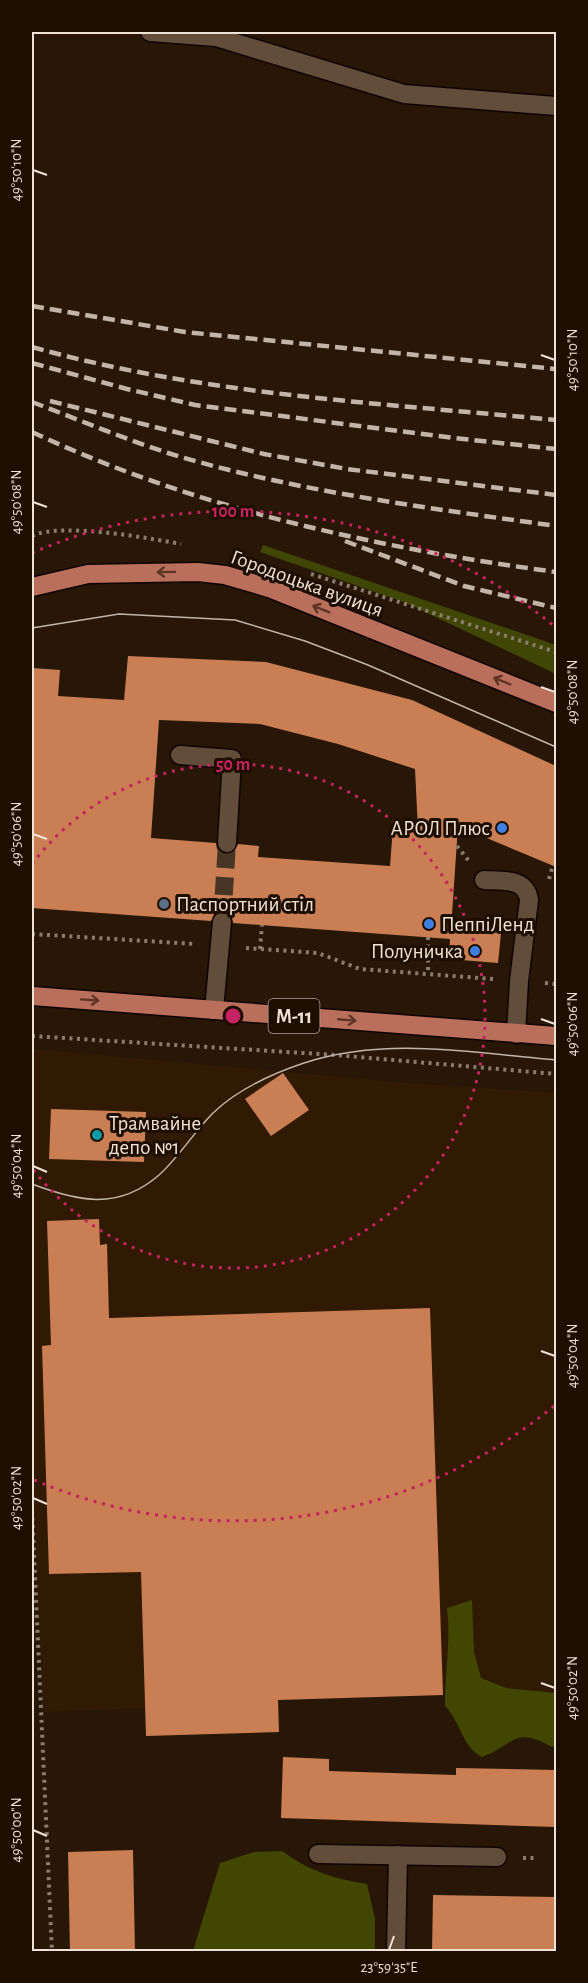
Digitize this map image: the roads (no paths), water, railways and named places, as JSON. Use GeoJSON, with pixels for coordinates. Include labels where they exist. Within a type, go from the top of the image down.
{"type":"FeatureCollection","features":[{"type":"Feature","properties":{"kind":"main road","name":"Городоцька вулиця"},"geometry":{"type":"LineString","coordinates":[[32,587],[88,574],[198,572],[225,575],[268,588],[556,703]]}},
{"type":"Feature","properties":{"kind":"main road","name":"М-11"},"geometry":{"type":"LineString","coordinates":[[32,996],[556,1036]]}},
{"type":"Feature","properties":{"kind":"street"},"geometry":{"type":"LineString","coordinates":[[150,32],[216,37],[404,94],[556,106]]}},
{"type":"Feature","properties":{"kind":"street"},"geometry":{"type":"LineString","coordinates":[[180,755],[232,759],[227,843]]}},
{"type":"Feature","properties":{"kind":"street"},"geometry":{"type":"LineString","coordinates":[[484,880],[519,883],[528,891],[516,1034]]}},
{"type":"Feature","properties":{"kind":"street"},"geometry":{"type":"LineString","coordinates":[[214,1010],[222,922]]}},
{"type":"Feature","properties":{"kind":"street"},"geometry":{"type":"LineString","coordinates":[[318,1854],[497,1857]]}},
{"type":"Feature","properties":{"kind":"street"},"geometry":{"type":"LineString","coordinates":[[396,1952],[398,1856]]}},
{"type":"Feature","properties":{"kind":"tunnel"},"geometry":{"type":"LineString","coordinates":[[222,922],[227,843]]}},
{"type":"Feature","properties":{"kind":"tram line"},"geometry":{"type":"LineString","coordinates":[[32,628],[119,614],[235,620],[305,641],[368,665],[556,747]]}},
{"type":"Feature","properties":{"kind":"tram line"},"geometry":{"type":"LineString","coordinates":[[32,1184],[81,1198],[113,1198],[128,1194],[159,1175],[213,1113],[233,1097],[279,1072],[335,1055],[398,1048],[556,1060]]}},
{"type":"Feature","properties":{"kind":"railway"},"geometry":{"type":"LineString","coordinates":[[32,306],[185,332],[556,369]]}},
{"type":"Feature","properties":{"kind":"railway"},"geometry":{"type":"LineString","coordinates":[[32,347],[96,363],[227,387],[358,402],[556,420]]}},
{"type":"Feature","properties":{"kind":"railway"},"geometry":{"type":"LineString","coordinates":[[32,363],[195,405],[556,449]]}},
{"type":"Feature","properties":{"kind":"railway"},"geometry":{"type":"LineString","coordinates":[[50,401],[264,454],[347,469],[556,495]]}},
{"type":"Feature","properties":{"kind":"railway"},"geometry":{"type":"LineString","coordinates":[[32,402],[168,453],[263,478],[360,497],[556,526]]}},
{"type":"Feature","properties":{"kind":"railway"},"geometry":{"type":"LineString","coordinates":[[32,432],[158,483],[288,522],[422,551],[556,572]]}},
{"type":"Feature","properties":{"kind":"railway"},"geometry":{"type":"LineString","coordinates":[[345,541],[464,586],[556,608]]}},
{"type":"Feature","properties":{"kind":"place","name":"АРОЛ Плюс"},"geometry":{"type":"Point","coordinates":[502,828]}},
{"type":"Feature","properties":{"kind":"place","name":"Паспортний стіл"},"geometry":{"type":"Point","coordinates":[164,904]}},
{"type":"Feature","properties":{"kind":"place","name":"ПеппіЛенд"},"geometry":{"type":"Point","coordinates":[429,924]}},
{"type":"Feature","properties":{"kind":"place","name":"Полуничка"},"geometry":{"type":"Point","coordinates":[475,951]}},
{"type":"Feature","properties":{"kind":"place","name":"Трамвайне депо №1"},"geometry":{"type":"Point","coordinates":[97,1135]}}]}
